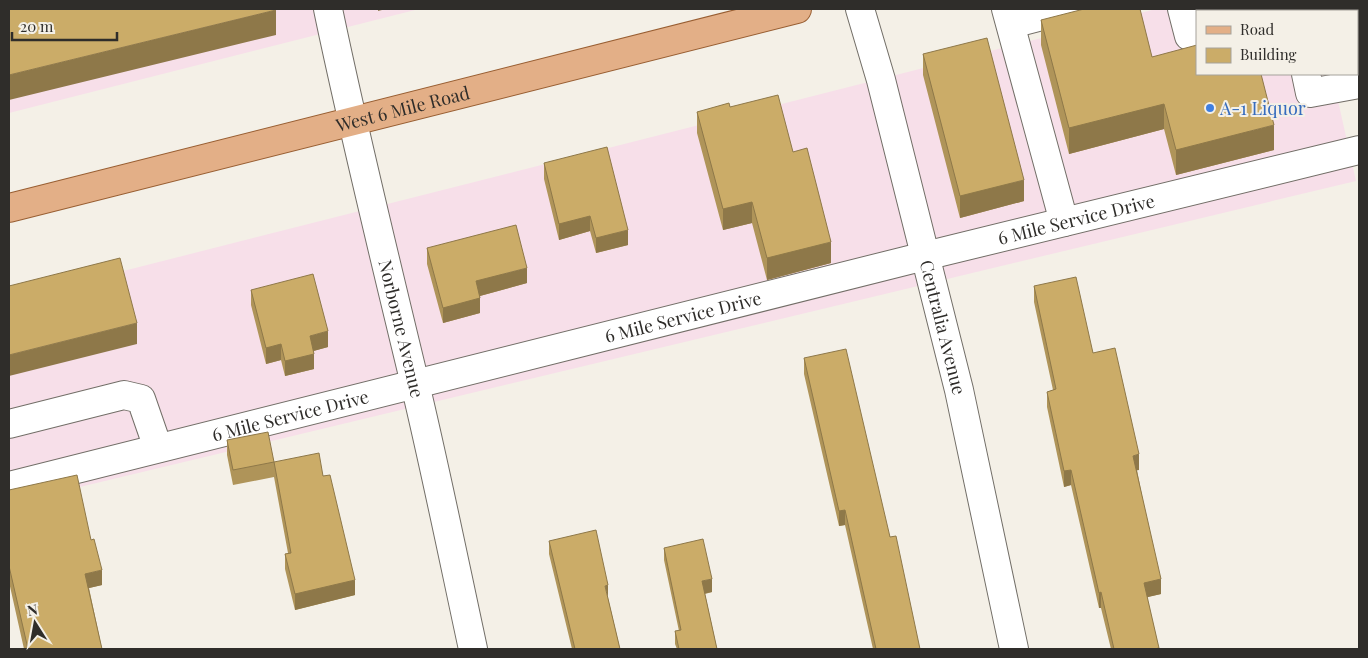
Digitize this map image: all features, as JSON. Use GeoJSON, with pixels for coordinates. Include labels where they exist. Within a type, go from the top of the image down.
{"type":"FeatureCollection","features":[{"type":"Feature","properties":{"kind":"main road","name":"West 6 Mile Road"},"geometry":{"type":"LineString","coordinates":[[9,208],[797,9]]}},
{"type":"Feature","properties":{"kind":"street","name":"Norborne Avenue"},"geometry":{"type":"LineString","coordinates":[[328,9],[354,120],[371,207],[415,385],[473,649]]}},
{"type":"Feature","properties":{"kind":"street","name":"Centralia Avenue"},"geometry":{"type":"LineString","coordinates":[[860,9],[959,390],[1014,649]]}},
{"type":"Feature","properties":{"kind":"street"},"geometry":{"type":"LineString","coordinates":[[1064,222],[1008,16],[1069,9]]}},
{"type":"Feature","properties":{"kind":"street"},"geometry":{"type":"LineString","coordinates":[[1182,9],[1190,36],[1196,34]]}},
{"type":"Feature","properties":{"kind":"street"},"geometry":{"type":"LineString","coordinates":[[1306,75],[1310,93],[1359,84]]}},
{"type":"Feature","properties":{"kind":"street","name":"6 Mile Service Drive"},"geometry":{"type":"LineString","coordinates":[[9,486],[925,256],[1359,150]]}},
{"type":"Feature","properties":{"kind":"street"},"geometry":{"type":"LineString","coordinates":[[9,424],[124,396],[141,399],[158,448]]}},
{"type":"Feature","properties":{"kind":"shaded area"},"geometry":{"type":"Polygon","coordinates":[[[9,9],[419,9],[9,113],[9,9]]]}},
{"type":"Feature","properties":{"kind":"shaded area"},"geometry":{"type":"Polygon","coordinates":[[[1156,9],[1317,9],[1196,10],[1196,75],[1332,75],[1356,181],[9,504],[9,300],[1156,9]]]}},
{"type":"Feature","properties":{"kind":"building"},"geometry":{"type":"Polygon","coordinates":[[[9,9],[275,9],[276,10],[9,75],[9,9]]]}},
{"type":"Feature","properties":{"kind":"building"},"geometry":{"type":"Polygon","coordinates":[[[1084,9],[1140,9],[1152,57],[1196,45],[1196,75],[1261,75],[1274,125],[1176,150],[1164,104],[1069,128],[1041,20],[1084,9]]]}},
{"type":"Feature","properties":{"kind":"building"},"geometry":{"type":"Polygon","coordinates":[[[987,38],[1024,180],[960,196],[923,54],[987,38]]]}},
{"type":"Feature","properties":{"kind":"building"},"geometry":{"type":"Polygon","coordinates":[[[778,95],[793,152],[807,148],[831,242],[767,258],[752,202],[723,209],[697,112],[729,103],[730,107],[778,95]]]}},
{"type":"Feature","properties":{"kind":"building"},"geometry":{"type":"Polygon","coordinates":[[[607,147],[628,230],[596,238],[590,216],[559,224],[544,163],[607,147]]]}},
{"type":"Feature","properties":{"kind":"building"},"geometry":{"type":"Polygon","coordinates":[[[516,225],[527,268],[476,281],[480,298],[443,308],[427,248],[516,225]]]}},
{"type":"Feature","properties":{"kind":"building"},"geometry":{"type":"Polygon","coordinates":[[[120,258],[137,323],[9,355],[9,286],[120,258]]]}},
{"type":"Feature","properties":{"kind":"building"},"geometry":{"type":"Polygon","coordinates":[[[313,274],[328,331],[310,336],[314,354],[285,361],[281,344],[266,348],[251,290],[313,274]]]}},
{"type":"Feature","properties":{"kind":"building"},"geometry":{"type":"Polygon","coordinates":[[[1076,277],[1093,353],[1115,348],[1139,454],[1133,456],[1161,579],[1144,583],[1159,648],[1114,649],[1101,592],[1099,593],[1071,470],[1064,471],[1047,392],[1056,389],[1034,286],[1076,277]]]}},
{"type":"Feature","properties":{"kind":"building"},"geometry":{"type":"Polygon","coordinates":[[[846,349],[890,537],[896,536],[920,649],[876,649],[845,510],[839,511],[804,358],[846,349]]]}},
{"type":"Feature","properties":{"kind":"building"},"geometry":{"type":"Polygon","coordinates":[[[268,432],[274,462],[233,470],[227,440],[268,432]]]}},
{"type":"Feature","properties":{"kind":"building"},"geometry":{"type":"Polygon","coordinates":[[[319,453],[323,476],[330,475],[355,580],[295,594],[285,554],[291,553],[274,462],[319,453]]]}},
{"type":"Feature","properties":{"kind":"building"},"geometry":{"type":"Polygon","coordinates":[[[77,475],[91,540],[94,539],[102,570],[85,574],[102,649],[28,649],[9,566],[9,490],[77,475]]]}},
{"type":"Feature","properties":{"kind":"building"},"geometry":{"type":"Polygon","coordinates":[[[596,530],[608,585],[605,586],[620,649],[575,649],[549,541],[596,530]]]}},
{"type":"Feature","properties":{"kind":"building"},"geometry":{"type":"Polygon","coordinates":[[[703,539],[712,579],[702,581],[717,649],[679,649],[675,631],[681,630],[664,548],[703,539]]]}},
{"type":"Feature","properties":{"kind":"place","name":"A-1 Liquor"},"geometry":{"type":"Point","coordinates":[1210,108]}}]}
